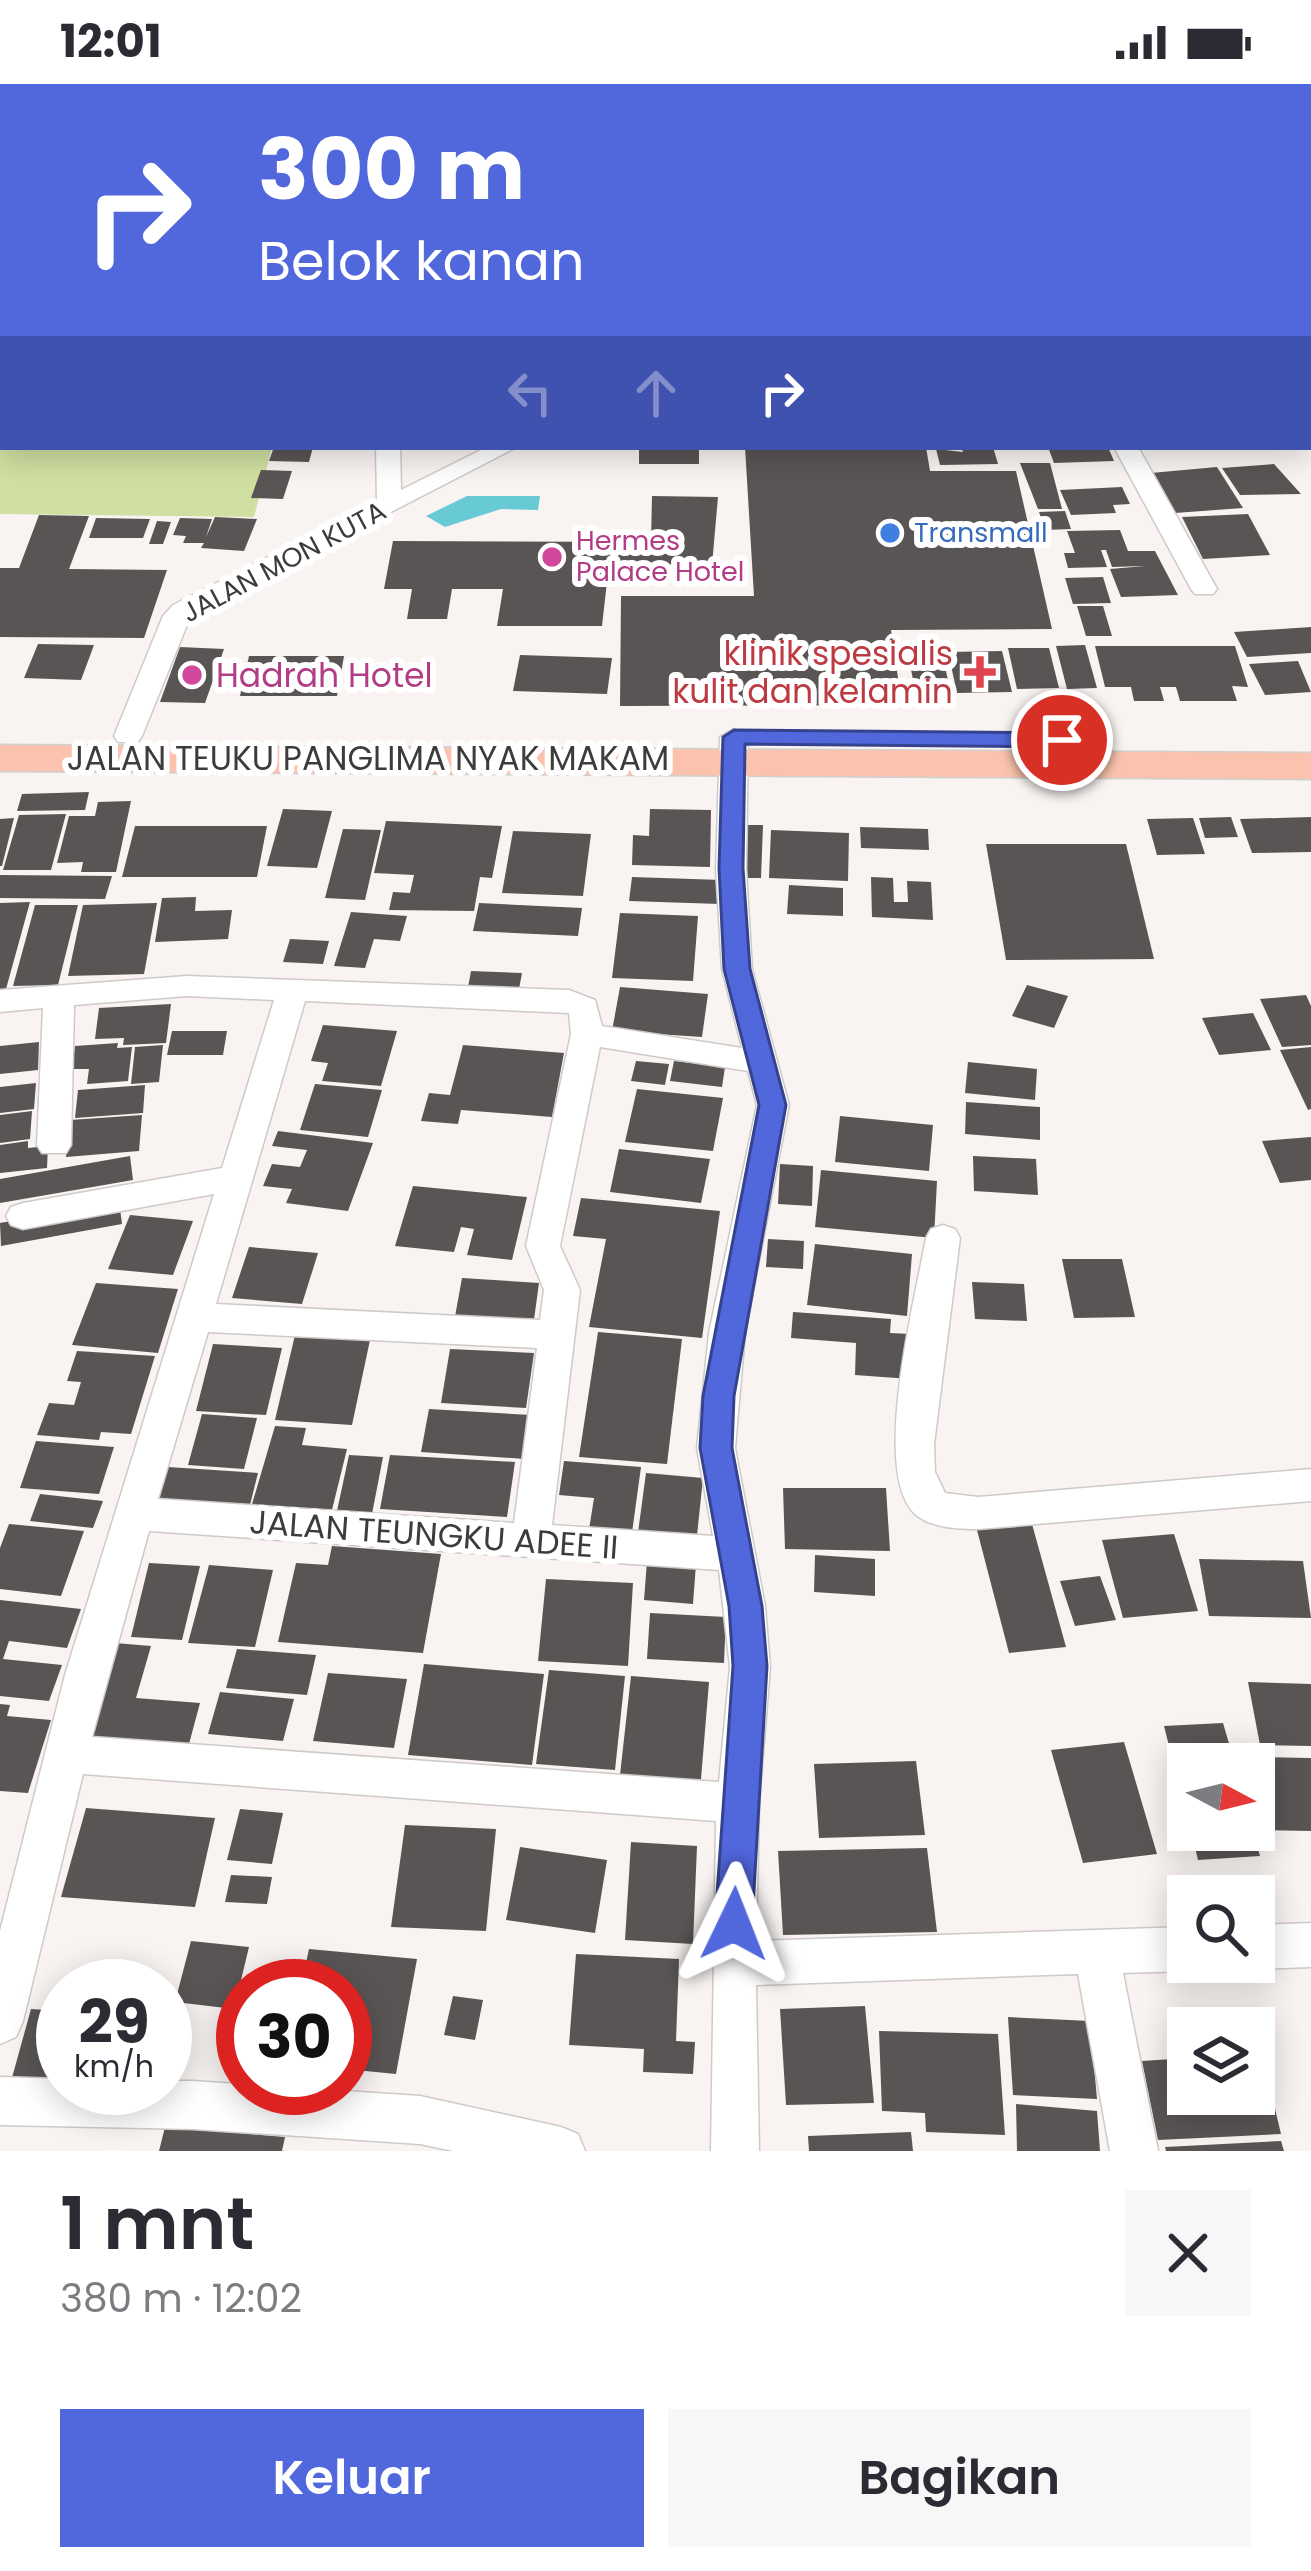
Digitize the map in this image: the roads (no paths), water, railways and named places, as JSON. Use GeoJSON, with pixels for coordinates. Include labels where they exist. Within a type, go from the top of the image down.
{"type":"FeatureCollection","features":[{"type":"Feature","properties":{"kind":"main road","name":"JALAN TEUKU PANGLIMA NYAK MAKAM"},"geometry":{"type":"LineString","coordinates":[[0,735],[128,736],[351,748]]}},
{"type":"Feature","properties":{"kind":"main road","name":"JALAN TEUKU PANGLIMA NYAK MAKAM"},"geometry":{"type":"LineString","coordinates":[[0,758],[351,748],[1311,743]]}},
{"type":"Feature","properties":{"kind":"main road","name":"JALAN TEUKU PANGLIMA NYAK MAKAM"},"geometry":{"type":"LineString","coordinates":[[734,748],[1311,766]]}},
{"type":"Feature","properties":{"kind":"street"},"geometry":{"type":"LineString","coordinates":[[388,450],[389,506]]}},
{"type":"Feature","properties":{"kind":"street","name":"JALAN MON KUTA"},"geometry":{"type":"LineString","coordinates":[[128,736],[172,621],[182,610],[499,450]]}},
{"type":"Feature","properties":{"kind":"street"},"geometry":{"type":"LineString","coordinates":[[1128,450],[1204,589]]}},
{"type":"Feature","properties":{"kind":"street"},"geometry":{"type":"LineString","coordinates":[[734,748],[731,868],[737,969],[772,1105],[718,1396],[716,1448],[745,1606],[750,1666],[738,1803],[733,1964],[735,2151]]}},
{"type":"Feature","properties":{"kind":"street"},"geometry":{"type":"LineString","coordinates":[[0,1001],[187,986],[569,1001],[584,1007],[587,1034],[543,1246],[562,1290],[531,1542]]}},
{"type":"Feature","properties":{"kind":"street"},"geometry":{"type":"LineString","coordinates":[[0,2021],[66,1754],[292,990]]}},
{"type":"Feature","properties":{"kind":"street"},"geometry":{"type":"LineString","coordinates":[[54,1145],[59,993]]}},
{"type":"Feature","properties":{"kind":"street"},"geometry":{"type":"LineString","coordinates":[[587,1034],[762,1063]]}},
{"type":"Feature","properties":{"kind":"street"},"geometry":{"type":"LineString","coordinates":[[23,1216],[160,1188],[235,1179]]}},
{"type":"Feature","properties":{"kind":"street"},"geometry":{"type":"LineString","coordinates":[[943,1238],[918,1426],[917,1483],[931,1505],[951,1513],[978,1513],[1311,1485]]}},
{"type":"Feature","properties":{"kind":"street"},"geometry":{"type":"LineString","coordinates":[[193,1317],[558,1335]]}},
{"type":"Feature","properties":{"kind":"street","name":"JALAN TEUNGKU ADEE II"},"geometry":{"type":"LineString","coordinates":[[135,1514],[733,1554]]}},
{"type":"Feature","properties":{"kind":"street"},"geometry":{"type":"LineString","coordinates":[[66,1754],[738,1803]]}},
{"type":"Feature","properties":{"kind":"street"},"geometry":{"type":"LineString","coordinates":[[1275,1946],[1311,1945]]}},
{"type":"Feature","properties":{"kind":"street"},"geometry":{"type":"LineString","coordinates":[[733,1964],[1167,1950]]}},
{"type":"Feature","properties":{"kind":"street"},"geometry":{"type":"LineString","coordinates":[[1096,1952],[1134,2151]]}},
{"type":"Feature","properties":{"kind":"street"},"geometry":{"type":"LineString","coordinates":[[0,2101],[193,2105],[420,2120],[561,2151]]}},
{"type":"Feature","properties":{"kind":"water"},"geometry":{"type":"Polygon","coordinates":[[[467,496],[540,496],[538,510],[501,509],[445,527],[426,516],[467,496]]]}},
{"type":"Feature","properties":{"kind":"place","name":"Transmall"},"geometry":{"type":"Point","coordinates":[890,533]}},
{"type":"Feature","properties":{"kind":"place","name":"Hermes Palace Hotel"},"geometry":{"type":"Point","coordinates":[552,557]}},
{"type":"Feature","properties":{"kind":"place","name":"klinik spesialis kulit dan kelamin"},"geometry":{"type":"Point","coordinates":[980,672]}},
{"type":"Feature","properties":{"kind":"place","name":"Hadrah Hotel"},"geometry":{"type":"Point","coordinates":[192,675]}}]}
